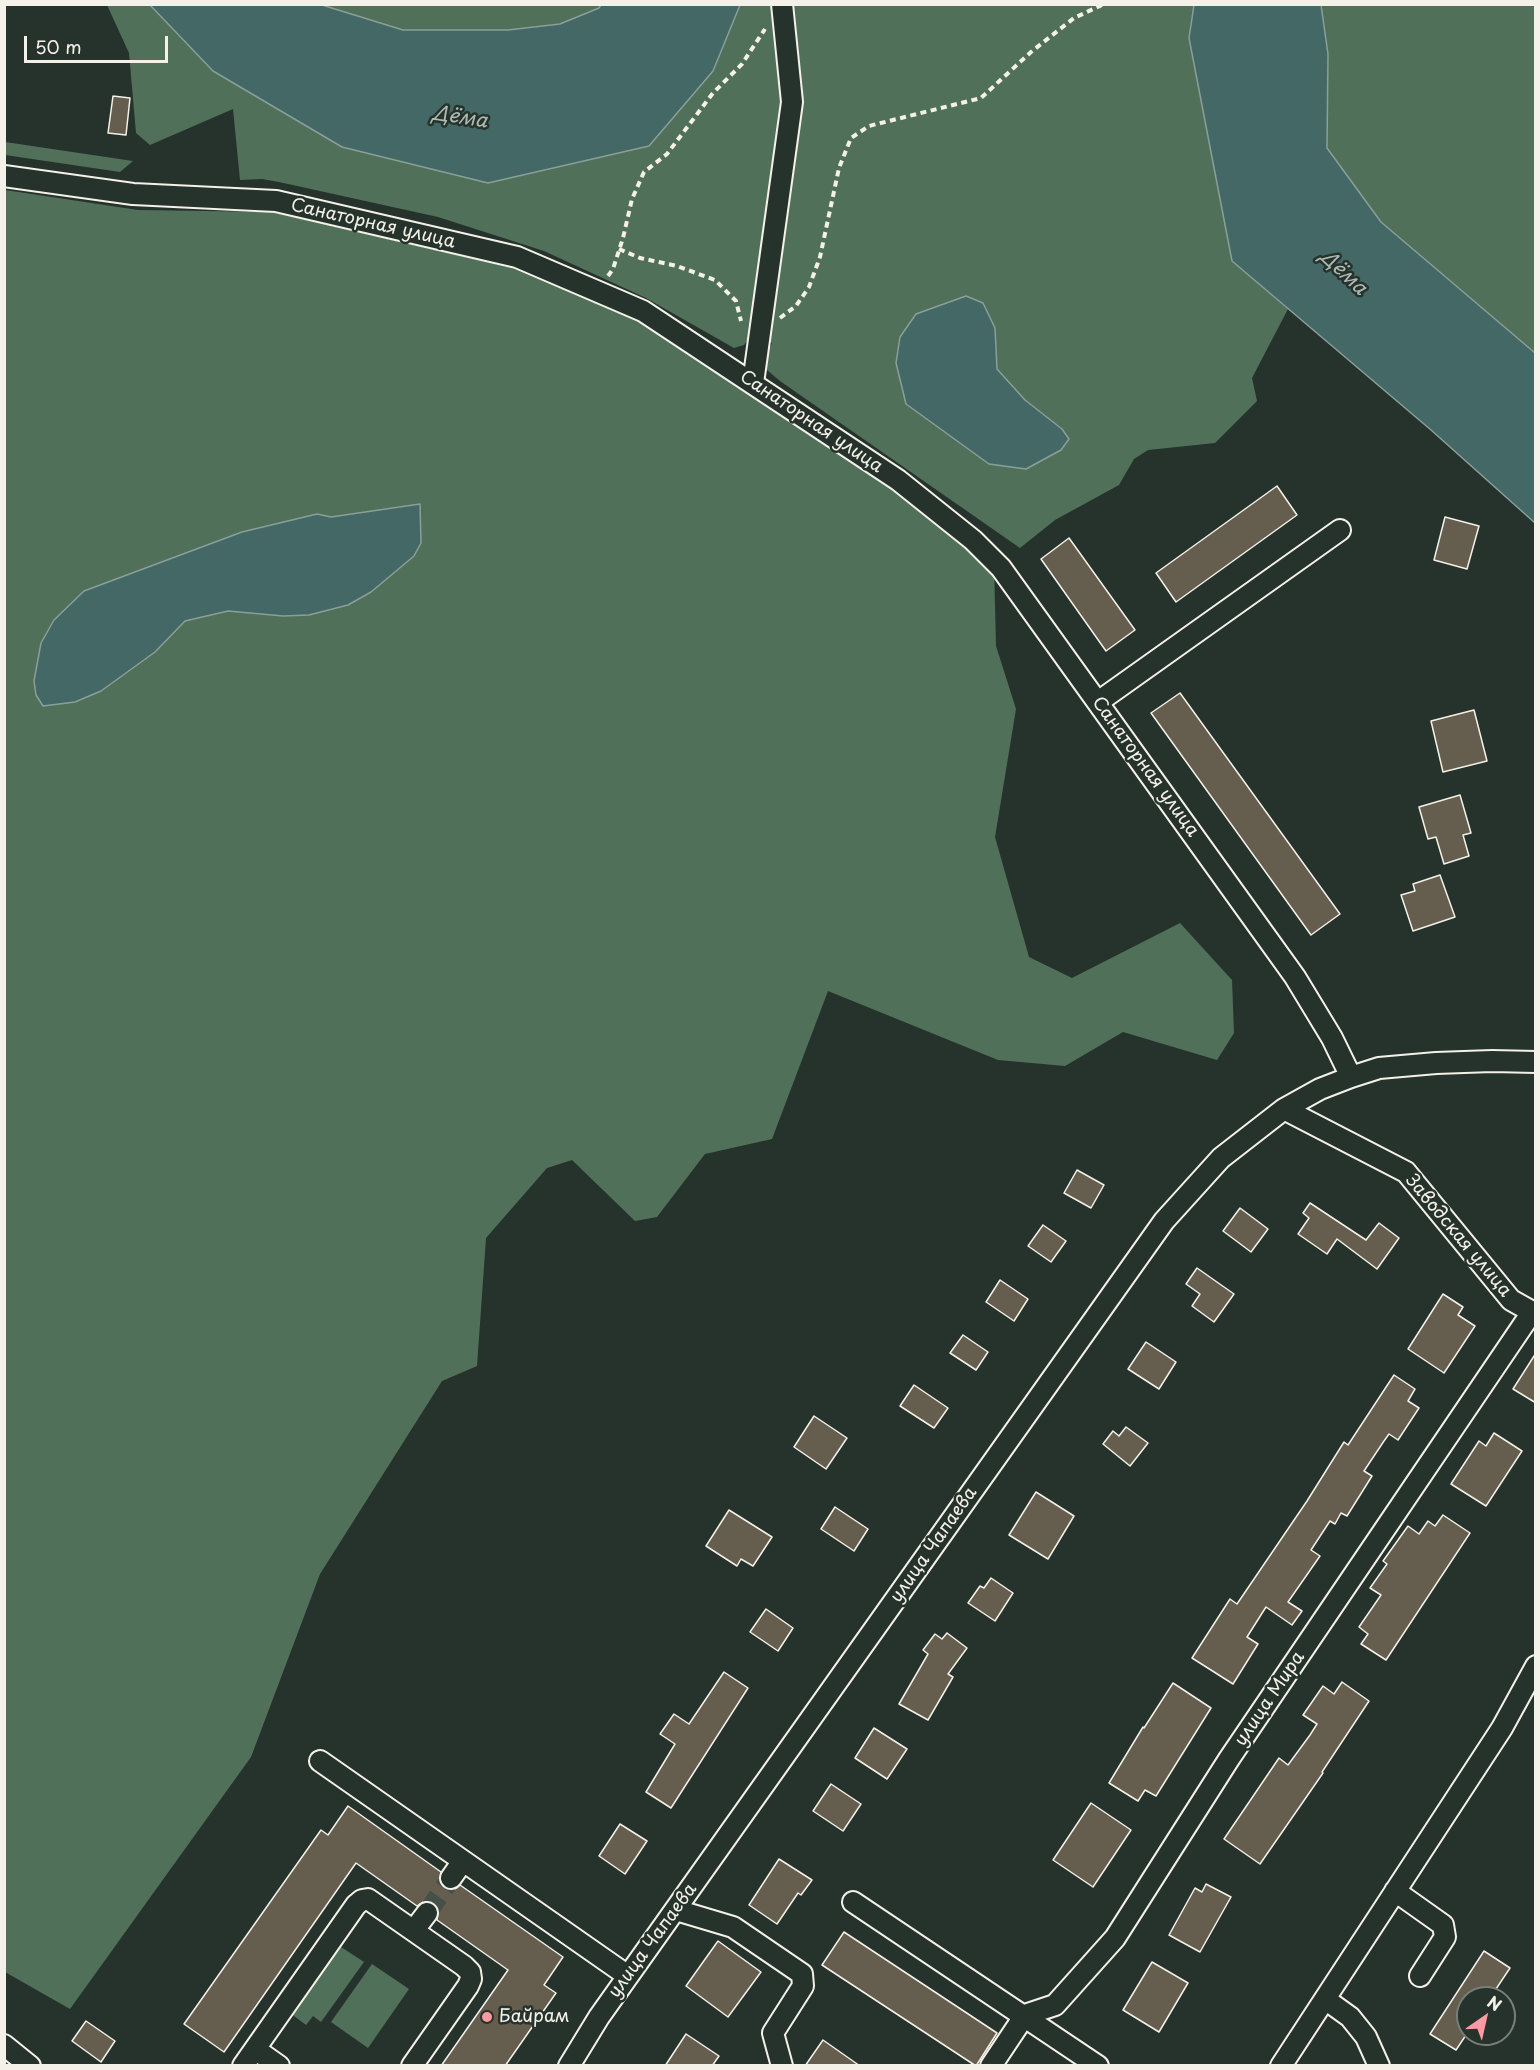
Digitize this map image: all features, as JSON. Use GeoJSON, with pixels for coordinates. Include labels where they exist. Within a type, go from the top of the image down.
{"type":"FeatureCollection","features":[{"type":"Feature","properties":{"kind":"street"},"geometry":{"type":"LineString","coordinates":[[753,383],[792,102],[783,4]]}},
{"type":"Feature","properties":{"kind":"street","name":"Санаторная улица"},"geometry":{"type":"LineString","coordinates":[[4,176],[133,194],[276,201],[517,256],[643,311],[753,383],[898,480],[986,551],[1012,582],[1296,977],[1332,1038],[1351,1077]]}},
{"type":"Feature","properties":{"kind":"street"},"geometry":{"type":"LineString","coordinates":[[1098,702],[1340,530]]}},
{"type":"Feature","properties":{"kind":"street","name":"улица Чапаева"},"geometry":{"type":"LineString","coordinates":[[569,2066],[599,2017],[1164,1221],[1221,1158],[1259,1127],[1320,1089],[1378,1068],[1492,1060],[1536,1062]]}},
{"type":"Feature","properties":{"kind":"street","name":"Заводская улица"},"geometry":{"type":"LineString","coordinates":[[1284,1110],[1406,1172],[1511,1300],[1534,1313]]}},
{"type":"Feature","properties":{"kind":"street","name":"улица Мира"},"geometry":{"type":"LineString","coordinates":[[1025,2015],[1055,2005],[1115,1938],[1229,1759],[1534,1313]]}},
{"type":"Feature","properties":{"kind":"street"},"geometry":{"type":"LineString","coordinates":[[1281,2066],[1502,1728],[1536,1666]]}},
{"type":"Feature","properties":{"kind":"street"},"geometry":{"type":"LineString","coordinates":[[320,1761],[628,1976]]}},
{"type":"Feature","properties":{"kind":"street"},"geometry":{"type":"LineString","coordinates":[[451,1878],[463,1861]]}},
{"type":"Feature","properties":{"kind":"street"},"geometry":{"type":"LineString","coordinates":[[1395,1892],[1443,1925],[1445,1937],[1420,1976]]}},
{"type":"Feature","properties":{"kind":"street"},"geometry":{"type":"LineString","coordinates":[[243,2066],[356,1905],[368,1899],[470,1972],[471,1979],[468,1986],[412,2066]]}},
{"type":"Feature","properties":{"kind":"street"},"geometry":{"type":"LineString","coordinates":[[853,1902],[1098,2066]]}},
{"type":"Feature","properties":{"kind":"street"},"geometry":{"type":"LineString","coordinates":[[676,1910],[733,1927],[802,1974],[803,1986],[773,2033],[782,2066]]}},
{"type":"Feature","properties":{"kind":"street"},"geometry":{"type":"LineString","coordinates":[[414,1930],[427,1913]]}},
{"type":"Feature","properties":{"kind":"street"},"geometry":{"type":"LineString","coordinates":[[1325,1999],[1350,2018],[1366,2037],[1379,2066]]}},
{"type":"Feature","properties":{"kind":"street"},"geometry":{"type":"LineString","coordinates":[[992,2066],[1025,2015]]}},
{"type":"Feature","properties":{"kind":"street"},"geometry":{"type":"LineString","coordinates":[[4,2045],[30,2066]]}},
{"type":"Feature","properties":{"kind":"street"},"geometry":{"type":"LineString","coordinates":[[255,2049],[279,2066]]}},
{"type":"Feature","properties":{"kind":"path"},"geometry":{"type":"LineString","coordinates":[[619,249],[640,258],[676,266],[715,280],[736,301],[743,328],[759,339],[796,306],[809,287],[820,257],[839,168],[851,138],[869,126],[981,98],[1031,52],[1074,18],[1104,4]]}},
{"type":"Feature","properties":{"kind":"path"},"geometry":{"type":"LineString","coordinates":[[597,291],[613,269],[632,199],[644,172],[667,154],[713,93],[742,64],[768,24]]}},
{"type":"Feature","properties":{"kind":"green space"},"geometry":{"type":"Polygon","coordinates":[[[107,5],[150,5],[213,71],[713,71],[740,5],[1194,5],[1189,38],[1232,261],[1288,309],[1252,378],[1257,401],[1215,443],[1148,450],[1134,459],[1119,485],[1055,520],[1020,548],[780,381],[767,370],[767,353],[772,343],[750,337],[744,345],[734,348],[646,298],[544,251],[438,217],[279,182],[262,179],[240,180],[233,109],[150,145],[136,133],[129,53],[107,5]],[[995,328],[900,338],[1062,429],[1025,400],[997,369],[995,328]]]}},
{"type":"Feature","properties":{"kind":"green space"},"geometry":{"type":"Polygon","coordinates":[[[322,5],[601,5],[599,8],[560,24],[508,30],[403,30],[322,5]]]}},
{"type":"Feature","properties":{"kind":"green space"},"geometry":{"type":"Polygon","coordinates":[[[1321,5],[1535,5],[1535,353],[1381,222],[1327,148],[1328,54],[1321,5]]]}},
{"type":"Feature","properties":{"kind":"green space"},"geometry":{"type":"Polygon","coordinates":[[[5,142],[133,161],[120,172],[5,155],[5,142]]]}},
{"type":"Feature","properties":{"kind":"green space"},"geometry":{"type":"Polygon","coordinates":[[[5,190],[138,210],[272,212],[512,268],[640,322],[889,487],[994,565],[996,646],[1016,709],[995,837],[1029,957],[1072,978],[1180,923],[1232,980],[1234,1033],[1217,1060],[1123,1032],[1065,1066],[998,1060],[828,991],[772,1139],[705,1154],[657,1217],[635,1221],[572,1160],[547,1168],[486,1238],[477,1366],[442,1381],[320,1574],[251,1757],[70,2009],[5,1972],[5,190]]]}},
{"type":"Feature","properties":{"kind":"green space"},"geometry":{"type":"Polygon","coordinates":[[[338,1945],[364,1962],[321,2022],[313,2016],[306,2025],[290,2013],[338,1945]]]}},
{"type":"Feature","properties":{"kind":"green space"},"geometry":{"type":"Polygon","coordinates":[[[372,1964],[409,1989],[368,2048],[331,2022],[372,1964]]]}},
{"type":"Feature","properties":{"kind":"water","name":"Дёма"},"geometry":{"type":"Polygon","coordinates":[[[150,5],[322,5],[403,30],[508,30],[560,24],[599,8],[601,5],[740,5],[713,71],[649,146],[488,183],[342,147],[213,71],[150,5]]]}},
{"type":"Feature","properties":{"kind":"water","name":"Дёма"},"geometry":{"type":"Polygon","coordinates":[[[1194,5],[1321,5],[1328,54],[1327,148],[1381,222],[1535,353],[1535,523],[1431,430],[1232,261],[1189,38],[1194,5]]]}},
{"type":"Feature","properties":{"kind":"water"},"geometry":{"type":"Polygon","coordinates":[[[966,296],[983,303],[995,328],[997,369],[1025,400],[1062,429],[1069,439],[1061,450],[1026,469],[989,464],[906,404],[896,363],[900,337],[916,314],[966,296]]]}},
{"type":"Feature","properties":{"kind":"water"},"geometry":{"type":"Polygon","coordinates":[[[420,504],[421,543],[414,556],[371,592],[348,605],[309,615],[283,616],[228,611],[185,621],[155,652],[101,691],[75,702],[43,706],[36,695],[34,681],[41,643],[54,620],[84,591],[242,532],[317,514],[331,517],[420,504]]]}},
{"type":"Feature","properties":{"kind":"building"},"geometry":{"type":"Polygon","coordinates":[[[113,96],[130,98],[126,135],[108,133],[113,96]]]}},
{"type":"Feature","properties":{"kind":"building"},"geometry":{"type":"Polygon","coordinates":[[[1277,486],[1297,515],[1176,602],[1156,573],[1277,486]]]}},
{"type":"Feature","properties":{"kind":"building"},"geometry":{"type":"Polygon","coordinates":[[[1445,517],[1479,526],[1467,569],[1434,560],[1445,517]]]}},
{"type":"Feature","properties":{"kind":"building"},"geometry":{"type":"Polygon","coordinates":[[[1069,538],[1135,630],[1106,651],[1041,559],[1069,538]]]}},
{"type":"Feature","properties":{"kind":"building"},"geometry":{"type":"Polygon","coordinates":[[[1180,693],[1340,914],[1311,935],[1151,713],[1180,693]]]}},
{"type":"Feature","properties":{"kind":"building"},"geometry":{"type":"Polygon","coordinates":[[[1474,710],[1487,761],[1443,772],[1431,721],[1474,710]]]}},
{"type":"Feature","properties":{"kind":"building"},"geometry":{"type":"Polygon","coordinates":[[[1460,795],[1471,833],[1463,835],[1469,856],[1444,864],[1436,837],[1428,839],[1419,807],[1460,795]]]}},
{"type":"Feature","properties":{"kind":"building"},"geometry":{"type":"Polygon","coordinates":[[[1440,875],[1455,917],[1413,931],[1401,895],[1415,891],[1413,884],[1440,875]]]}},
{"type":"Feature","properties":{"kind":"building"},"geometry":{"type":"Polygon","coordinates":[[[1077,1170],[1104,1185],[1091,1208],[1064,1193],[1077,1170]]]}},
{"type":"Feature","properties":{"kind":"building"},"geometry":{"type":"Polygon","coordinates":[[[1310,1203],[1366,1240],[1379,1223],[1399,1238],[1377,1269],[1337,1239],[1327,1254],[1298,1234],[1309,1218],[1303,1213],[1310,1203]]]}},
{"type":"Feature","properties":{"kind":"building"},"geometry":{"type":"Polygon","coordinates":[[[1240,1208],[1268,1229],[1251,1252],[1223,1231],[1240,1208]]]}},
{"type":"Feature","properties":{"kind":"building"},"geometry":{"type":"Polygon","coordinates":[[[1043,1225],[1066,1241],[1051,1262],[1028,1246],[1043,1225]]]}},
{"type":"Feature","properties":{"kind":"building"},"geometry":{"type":"Polygon","coordinates":[[[1197,1268],[1234,1294],[1214,1322],[1192,1306],[1200,1294],[1186,1284],[1197,1268]]]}},
{"type":"Feature","properties":{"kind":"building"},"geometry":{"type":"Polygon","coordinates":[[[1000,1280],[1028,1299],[1014,1321],[986,1302],[1000,1280]]]}},
{"type":"Feature","properties":{"kind":"building"},"geometry":{"type":"Polygon","coordinates":[[[1443,1294],[1463,1307],[1458,1315],[1475,1326],[1444,1373],[1408,1349],[1443,1294]]]}},
{"type":"Feature","properties":{"kind":"building"},"geometry":{"type":"Polygon","coordinates":[[[963,1335],[988,1352],[976,1370],[950,1353],[963,1335]]]}},
{"type":"Feature","properties":{"kind":"building"},"geometry":{"type":"Polygon","coordinates":[[[1146,1342],[1176,1362],[1159,1389],[1128,1369],[1146,1342]]]}},
{"type":"Feature","properties":{"kind":"building"},"geometry":{"type":"Polygon","coordinates":[[[1536,1353],[1536,1403],[1513,1389],[1536,1353]]]}},
{"type":"Feature","properties":{"kind":"building"},"geometry":{"type":"Polygon","coordinates":[[[1394,1375],[1415,1389],[1408,1401],[1419,1408],[1398,1440],[1389,1434],[1364,1471],[1372,1476],[1347,1516],[1341,1513],[1335,1524],[1330,1521],[1311,1550],[1320,1556],[1288,1602],[1302,1611],[1292,1625],[1266,1607],[1247,1637],[1258,1644],[1233,1684],[1192,1658],[1230,1599],[1237,1604],[1344,1442],[1348,1445],[1394,1375]]]}},
{"type":"Feature","properties":{"kind":"building"},"geometry":{"type":"Polygon","coordinates":[[[914,1385],[948,1408],[934,1428],[900,1406],[914,1385]]]}},
{"type":"Feature","properties":{"kind":"building"},"geometry":{"type":"Polygon","coordinates":[[[814,1416],[847,1438],[826,1469],[794,1447],[814,1416]]]}},
{"type":"Feature","properties":{"kind":"building"},"geometry":{"type":"Polygon","coordinates":[[[1126,1427],[1148,1443],[1130,1466],[1103,1444],[1113,1431],[1119,1436],[1126,1427]]]}},
{"type":"Feature","properties":{"kind":"building"},"geometry":{"type":"Polygon","coordinates":[[[1494,1433],[1522,1451],[1486,1506],[1451,1484],[1479,1441],[1486,1446],[1494,1433]]]}},
{"type":"Feature","properties":{"kind":"building"},"geometry":{"type":"Polygon","coordinates":[[[1036,1492],[1074,1516],[1048,1559],[1009,1535],[1036,1492]]]}},
{"type":"Feature","properties":{"kind":"building"},"geometry":{"type":"Polygon","coordinates":[[[835,1507],[868,1529],[854,1551],[821,1529],[835,1507]]]}},
{"type":"Feature","properties":{"kind":"building"},"geometry":{"type":"Polygon","coordinates":[[[729,1510],[772,1537],[753,1566],[741,1559],[737,1566],[706,1546],[729,1510]]]}},
{"type":"Feature","properties":{"kind":"building"},"geometry":{"type":"Polygon","coordinates":[[[1443,1515],[1470,1533],[1386,1660],[1361,1644],[1368,1634],[1359,1627],[1381,1595],[1370,1588],[1387,1564],[1383,1561],[1408,1526],[1419,1534],[1428,1521],[1435,1526],[1443,1515]]]}},
{"type":"Feature","properties":{"kind":"building"},"geometry":{"type":"Polygon","coordinates":[[[991,1578],[1013,1593],[995,1621],[968,1603],[980,1586],[984,1588],[991,1578]]]}},
{"type":"Feature","properties":{"kind":"building"},"geometry":{"type":"Polygon","coordinates":[[[766,1609],[793,1628],[778,1651],[750,1632],[766,1609]]]}},
{"type":"Feature","properties":{"kind":"building"},"geometry":{"type":"Polygon","coordinates":[[[947,1633],[967,1648],[948,1674],[953,1677],[928,1720],[899,1704],[928,1654],[923,1650],[935,1634],[942,1639],[947,1633]]]}},
{"type":"Feature","properties":{"kind":"building"},"geometry":{"type":"Polygon","coordinates":[[[724,1672],[748,1688],[671,1808],[646,1792],[675,1744],[660,1734],[674,1714],[689,1724],[724,1672]]]}},
{"type":"Feature","properties":{"kind":"building"},"geometry":{"type":"Polygon","coordinates":[[[1342,1682],[1369,1701],[1260,1864],[1224,1839],[1279,1758],[1288,1765],[1310,1735],[1317,1724],[1303,1715],[1323,1686],[1334,1694],[1342,1682]]]}},
{"type":"Feature","properties":{"kind":"building"},"geometry":{"type":"Polygon","coordinates":[[[1173,1683],[1211,1708],[1156,1796],[1145,1790],[1138,1801],[1109,1783],[1173,1683]]]}},
{"type":"Feature","properties":{"kind":"building"},"geometry":{"type":"Polygon","coordinates":[[[874,1728],[907,1749],[887,1779],[855,1758],[874,1728]]]}},
{"type":"Feature","properties":{"kind":"building"},"geometry":{"type":"Polygon","coordinates":[[[831,1784],[861,1804],[843,1831],[813,1811],[831,1784]]]}},
{"type":"Feature","properties":{"kind":"building"},"geometry":{"type":"Polygon","coordinates":[[[1091,1803],[1131,1830],[1093,1887],[1053,1860],[1091,1803]]]}},
{"type":"Feature","properties":{"kind":"building"},"geometry":{"type":"Polygon","coordinates":[[[348,1806],[441,1872],[440,1882],[445,1888],[455,1889],[460,1885],[563,1957],[544,1985],[556,1993],[505,2066],[441,2066],[508,1970],[437,1920],[438,1909],[434,1903],[423,1902],[417,1906],[356,1863],[224,2052],[184,2024],[321,1830],[328,1835],[348,1806]]]}},
{"type":"Feature","properties":{"kind":"building"},"geometry":{"type":"Polygon","coordinates":[[[620,1824],[647,1841],[625,1874],[599,1856],[620,1824]]]}},
{"type":"Feature","properties":{"kind":"building"},"geometry":{"type":"Polygon","coordinates":[[[779,1859],[812,1880],[801,1895],[798,1893],[777,1924],[749,1905],[779,1859]]]}},
{"type":"Feature","properties":{"kind":"building"},"geometry":{"type":"Polygon","coordinates":[[[1206,1884],[1231,1897],[1200,1952],[1169,1935],[1195,1888],[1202,1892],[1206,1884]]]}},
{"type":"Feature","properties":{"kind":"building"},"geometry":{"type":"Polygon","coordinates":[[[844,1932],[997,2033],[976,2066],[822,1965],[844,1932]]]}},
{"type":"Feature","properties":{"kind":"building"},"geometry":{"type":"Polygon","coordinates":[[[718,1941],[761,1972],[728,2017],[686,1986],[718,1941]]]}},
{"type":"Feature","properties":{"kind":"building"},"geometry":{"type":"Polygon","coordinates":[[[1484,1951],[1510,1968],[1498,1986],[1461,1986],[1484,1951]]]}},
{"type":"Feature","properties":{"kind":"building"},"geometry":{"type":"Polygon","coordinates":[[[1152,1962],[1188,1983],[1159,2032],[1123,2010],[1152,1962]]]}},
{"type":"Feature","properties":{"kind":"building"},"geometry":{"type":"Polygon","coordinates":[[[1456,1994],[1456,2046],[1459,2046],[1456,2050],[1430,2034],[1456,1994]]]}},
{"type":"Feature","properties":{"kind":"building"},"geometry":{"type":"Polygon","coordinates":[[[86,2021],[115,2041],[101,2062],[72,2041],[86,2021]]]}},
{"type":"Feature","properties":{"kind":"building"},"geometry":{"type":"Polygon","coordinates":[[[686,2034],[719,2056],[712,2066],[665,2066],[686,2034]]]}},
{"type":"Feature","properties":{"kind":"building"},"geometry":{"type":"Polygon","coordinates":[[[823,2040],[860,2066],[805,2066],[823,2040]]]}},
{"type":"Feature","properties":{"kind":"tunnel"},"geometry":{"type":"LineString","coordinates":[[427,1913],[451,1878]]}},
{"type":"Feature","properties":{"kind":"place","name":"Байрам"},"geometry":{"type":"Point","coordinates":[487,2017]}}]}
